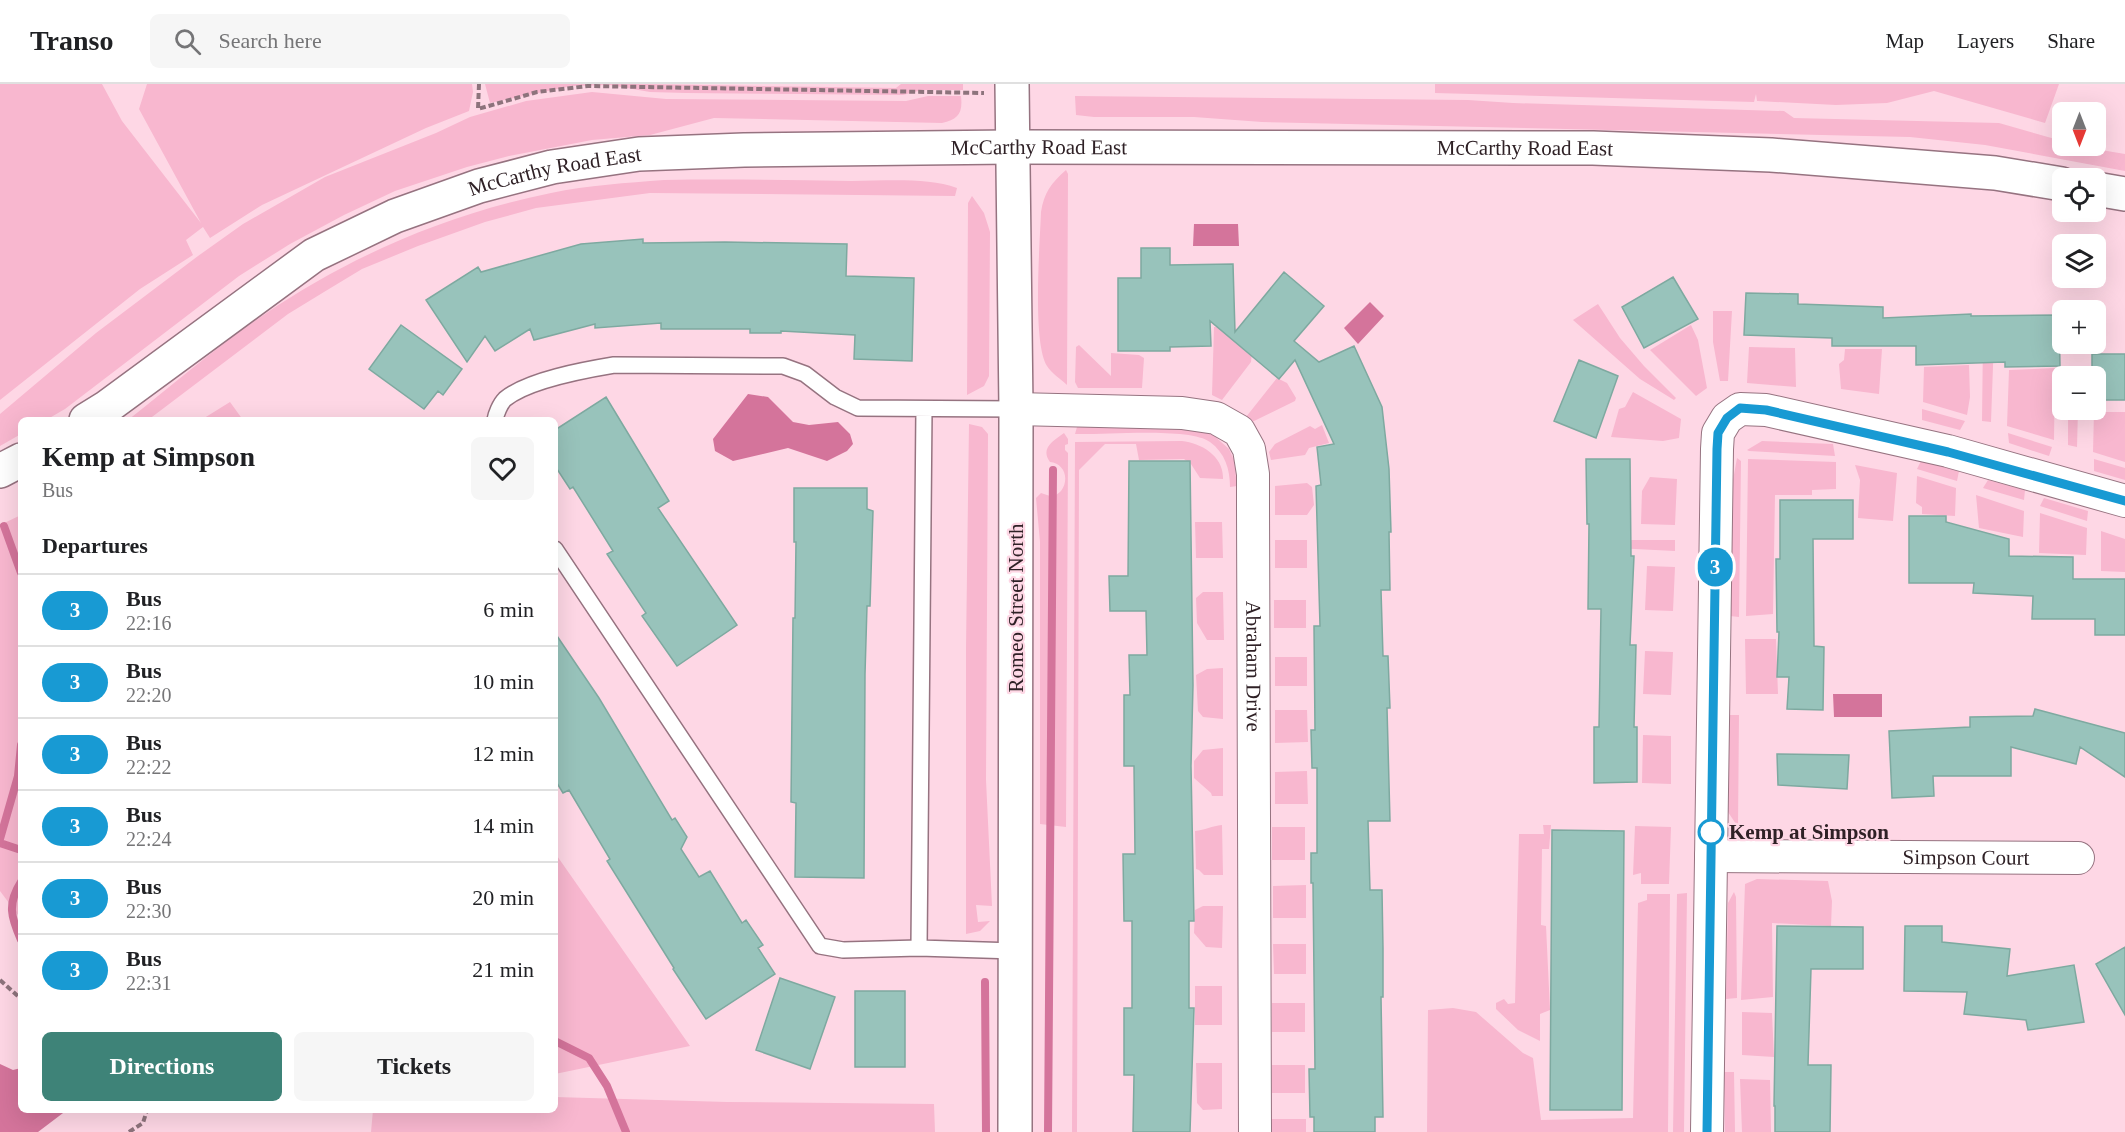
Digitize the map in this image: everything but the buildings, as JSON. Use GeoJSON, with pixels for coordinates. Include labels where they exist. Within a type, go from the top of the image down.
{"type":"FeatureCollection","features":[{"type":"Feature","properties":{"kind":"street","name":"Romeo Street North"},"geometry":{"type":"LineString","coordinates":[[1012,89],[1016,409],[1015,1132]]}},
{"type":"Feature","properties":{"kind":"street","name":"McCarthy Road East"},"geometry":{"type":"LineString","coordinates":[[91,417],[314,255],[395,216],[479,186],[552,167],[639,154],[744,150],[1011,147],[1593,148],[1771,155],[1984,172],[2052,182]]}},
{"type":"Feature","properties":{"kind":"street"},"geometry":{"type":"LineString","coordinates":[[2106,191],[2125,194]]}},
{"type":"Feature","properties":{"kind":"street"},"geometry":{"type":"LineString","coordinates":[[1707,1132],[1718,433],[1727,418],[1740,408],[1766,410],[1948,452],[2125,501]]}},
{"type":"Feature","properties":{"kind":"street","name":"Abraham Drive"},"geometry":{"type":"LineString","coordinates":[[1016,409],[1182,412],[1216,418],[1239,431],[1249,449],[1253,474],[1255,1132]]}},
{"type":"Feature","properties":{"kind":"street"},"geometry":{"type":"LineString","coordinates":[[0,471],[18,461]]}},
{"type":"Feature","properties":{"kind":"street","name":"Simpson Court"},"geometry":{"type":"LineString","coordinates":[[1711,856],[2078,858]]}},
{"type":"Feature","properties":{"kind":"lane"},"geometry":{"type":"LineString","coordinates":[[496,417],[504,400],[527,387],[587,369],[614,365],[783,366],[805,374],[835,397],[858,408],[1016,409]]}},
{"type":"Feature","properties":{"kind":"lane"},"geometry":{"type":"LineString","coordinates":[[919,948],[924,408]]}},
{"type":"Feature","properties":{"kind":"lane"},"geometry":{"type":"LineString","coordinates":[[558,554],[820,946],[843,950],[919,948],[1015,951]]}},
{"type":"Feature","properties":{"kind":"path"},"geometry":{"type":"LineString","coordinates":[[479,84],[478,109],[537,92],[588,86],[1012,89]]}},
{"type":"Feature","properties":{"kind":"path"},"geometry":{"type":"LineString","coordinates":[[0,980],[18,996]]}},
{"type":"Feature","properties":{"kind":"path"},"geometry":{"type":"LineString","coordinates":[[129,1132],[143,1123],[146,1113]]}},
{"type":"Feature","properties":{"kind":"shaded area"},"geometry":{"type":"Polygon","coordinates":[[[0,84],[102,84],[122,121],[201,223],[139,109],[147,84],[472,84],[473,92],[469,111],[426,128],[262,205],[210,238],[203,227],[186,240],[193,255],[140,289],[0,400],[0,84]]]}},
{"type":"Feature","properties":{"kind":"shaded area"},"geometry":{"type":"Polygon","coordinates":[[[485,84],[643,84],[896,88],[901,84],[963,84],[963,90],[922,90],[903,95],[686,93],[650,92],[610,85],[572,86],[490,103],[485,84]]]}},
{"type":"Feature","properties":{"kind":"shaded area"},"geometry":{"type":"Polygon","coordinates":[[[1435,84],[2059,84],[2045,123],[1934,91],[1887,103],[1836,105],[1757,101],[1756,94],[1754,102],[1435,93],[1435,84]]]}},
{"type":"Feature","properties":{"kind":"shaded area"},"geometry":{"type":"Polygon","coordinates":[[[592,92],[666,99],[906,101],[928,96],[961,96],[958,115],[942,123],[714,118],[650,135],[592,140],[509,156],[467,167],[395,191],[290,244],[239,276],[65,409],[51,417],[18,417],[18,436],[0,446],[0,414],[96,333],[243,224],[325,177],[470,117],[526,101],[592,92]]]}},
{"type":"Feature","properties":{"kind":"shaded area"},"geometry":{"type":"Polygon","coordinates":[[[1075,96],[1468,100],[1784,111],[1794,118],[1999,123],[2052,138],[2052,156],[2106,156],[2106,151],[2125,154],[2125,171],[1985,145],[1910,137],[1262,122],[1194,117],[1076,115],[1075,96]]]}},
{"type":"Feature","properties":{"kind":"shaded area"},"geometry":{"type":"Polygon","coordinates":[[[1066,170],[1068,174],[1067,385],[1049,369],[1042,354],[1038,315],[1042,205],[1049,189],[1066,170]]]}},
{"type":"Feature","properties":{"kind":"shaded area"},"geometry":{"type":"Polygon","coordinates":[[[664,180],[905,180],[932,182],[957,188],[955,196],[650,193],[536,208],[485,222],[362,269],[288,314],[152,417],[132,417],[247,326],[298,293],[367,255],[402,239],[475,212],[551,193],[593,186],[664,180]]]}},
{"type":"Feature","properties":{"kind":"shaded area"},"geometry":{"type":"Polygon","coordinates":[[[972,196],[984,213],[990,232],[989,376],[984,386],[967,395],[968,203],[972,196]]]}},
{"type":"Feature","properties":{"kind":"shaded area"},"geometry":{"type":"Polygon","coordinates":[[[1194,224],[1238,224],[1239,246],[1193,246],[1194,224]]]}},
{"type":"Feature","properties":{"kind":"shaded area"},"geometry":{"type":"Polygon","coordinates":[[[1370,302],[1384,316],[1358,344],[1344,328],[1370,302]]]}},
{"type":"Feature","properties":{"kind":"shaded area"},"geometry":{"type":"Polygon","coordinates":[[[1598,304],[1620,338],[1676,398],[1674,400],[1640,379],[1573,320],[1598,304]]]}},
{"type":"Feature","properties":{"kind":"shaded area"},"geometry":{"type":"Polygon","coordinates":[[[1713,311],[1732,311],[1728,381],[1720,381],[1713,342],[1713,311]]]}},
{"type":"Feature","properties":{"kind":"shaded area"},"geometry":{"type":"Polygon","coordinates":[[[1691,325],[1698,340],[1707,388],[1696,396],[1650,350],[1691,325]]]}},
{"type":"Feature","properties":{"kind":"shaded area"},"geometry":{"type":"Polygon","coordinates":[[[1214,327],[1254,330],[1251,362],[1222,400],[1212,395],[1214,327]]]}},
{"type":"Feature","properties":{"kind":"shaded area"},"geometry":{"type":"Polygon","coordinates":[[[1983,337],[1994,338],[1991,422],[1982,421],[1983,337]]]}},
{"type":"Feature","properties":{"kind":"shaded area"},"geometry":{"type":"Polygon","coordinates":[[[1079,345],[1111,376],[1111,353],[1139,355],[1144,358],[1142,388],[1078,388],[1075,382],[1076,347],[1079,345]]]}},
{"type":"Feature","properties":{"kind":"shaded area"},"geometry":{"type":"Polygon","coordinates":[[[1749,347],[1795,348],[1796,387],[1747,383],[1749,347]]]}},
{"type":"Feature","properties":{"kind":"shaded area"},"geometry":{"type":"Polygon","coordinates":[[[1845,349],[1882,349],[1879,394],[1841,389],[1839,364],[1844,360],[1845,349]]]}},
{"type":"Feature","properties":{"kind":"shaded area"},"geometry":{"type":"Polygon","coordinates":[[[1969,365],[1970,397],[1967,415],[1923,402],[1924,367],[1969,365]]]}},
{"type":"Feature","properties":{"kind":"shaded area"},"geometry":{"type":"Polygon","coordinates":[[[2052,368],[2054,440],[2007,426],[2009,370],[2052,368]]]}},
{"type":"Feature","properties":{"kind":"shaded area"},"geometry":{"type":"Polygon","coordinates":[[[1277,378],[1287,383],[1296,398],[1295,401],[1252,422],[1246,417],[1277,378]]]}},
{"type":"Feature","properties":{"kind":"shaded area"},"geometry":{"type":"Polygon","coordinates":[[[1633,392],[1681,419],[1679,438],[1663,441],[1611,437],[1619,409],[1625,407],[1633,392]]]}},
{"type":"Feature","properties":{"kind":"shaded area"},"geometry":{"type":"Polygon","coordinates":[[[748,394],[768,397],[793,422],[809,425],[838,422],[850,434],[853,444],[847,451],[827,461],[788,448],[733,461],[715,451],[713,439],[748,394]]]}},
{"type":"Feature","properties":{"kind":"shaded area"},"geometry":{"type":"Polygon","coordinates":[[[230,402],[241,417],[206,417],[230,402]]]}},
{"type":"Feature","properties":{"kind":"shaded area"},"geometry":{"type":"Polygon","coordinates":[[[1922,409],[1965,421],[1960,430],[1922,420],[1922,409]]]}},
{"type":"Feature","properties":{"kind":"shaded area"},"geometry":{"type":"Polygon","coordinates":[[[2106,412],[2125,412],[2125,462],[2093,452],[2094,420],[2106,420],[2106,412]]]}},
{"type":"Feature","properties":{"kind":"shaded area"},"geometry":{"type":"Polygon","coordinates":[[[2068,420],[2078,420],[2077,447],[2068,445],[2068,420]]]}},
{"type":"Feature","properties":{"kind":"shaded area"},"geometry":{"type":"Polygon","coordinates":[[[969,424],[982,427],[988,434],[986,780],[992,906],[976,905],[978,922],[990,921],[980,931],[966,934],[966,648],[969,424]]]}},
{"type":"Feature","properties":{"kind":"shaded area"},"geometry":{"type":"Polygon","coordinates":[[[1322,425],[1329,443],[1309,448],[1305,455],[1271,460],[1269,452],[1275,444],[1310,426],[1315,429],[1322,425]]]}},
{"type":"Feature","properties":{"kind":"shaded area"},"geometry":{"type":"Polygon","coordinates":[[[1077,427],[1177,427],[1211,433],[1229,449],[1234,460],[1237,486],[1230,487],[1228,468],[1223,456],[1215,446],[1200,437],[1166,433],[1075,434],[1077,427]]]}},
{"type":"Feature","properties":{"kind":"shaded area"},"geometry":{"type":"Polygon","coordinates":[[[1064,433],[1068,439],[1068,444],[1065,445],[1068,453],[1066,827],[1040,824],[1040,542],[1036,498],[1041,493],[1053,497],[1064,486],[1065,477],[1062,468],[1050,462],[1046,453],[1049,445],[1064,433]]]}},
{"type":"Feature","properties":{"kind":"shaded area"},"geometry":{"type":"Polygon","coordinates":[[[2008,433],[2052,447],[2049,456],[2009,443],[2008,433]]]}},
{"type":"Feature","properties":{"kind":"shaded area"},"geometry":{"type":"Polygon","coordinates":[[[1182,441],[1210,452],[1220,464],[1223,479],[1200,478],[1191,464],[1184,459],[1139,460],[1136,444],[1105,444],[1079,470],[1077,1132],[1072,1132],[1075,442],[1182,441]]]}},
{"type":"Feature","properties":{"kind":"shaded area"},"geometry":{"type":"Polygon","coordinates":[[[1762,441],[1833,444],[1835,456],[1747,450],[1762,441]]]}},
{"type":"Feature","properties":{"kind":"shaded area"},"geometry":{"type":"Polygon","coordinates":[[[1737,458],[1741,461],[1739,617],[1730,616],[1731,491],[1737,458]]]}},
{"type":"Feature","properties":{"kind":"shaded area"},"geometry":{"type":"Polygon","coordinates":[[[1748,459],[1836,462],[1836,489],[1812,490],[1812,495],[1775,495],[1773,614],[1746,616],[1748,459]]]}},
{"type":"Feature","properties":{"kind":"shaded area"},"geometry":{"type":"Polygon","coordinates":[[[2094,459],[2125,468],[2125,480],[2094,471],[2094,459]]]}},
{"type":"Feature","properties":{"kind":"shaded area"},"geometry":{"type":"Polygon","coordinates":[[[1921,461],[1959,471],[1957,481],[1917,469],[1921,461]]]}},
{"type":"Feature","properties":{"kind":"shaded area"},"geometry":{"type":"Polygon","coordinates":[[[1855,465],[1897,473],[1893,521],[1858,518],[1860,480],[1855,465]]]}},
{"type":"Feature","properties":{"kind":"shaded area"},"geometry":{"type":"Polygon","coordinates":[[[1917,476],[1956,488],[1955,516],[1922,514],[1922,507],[1916,503],[1917,476]]]}},
{"type":"Feature","properties":{"kind":"shaded area"},"geometry":{"type":"Polygon","coordinates":[[[1650,477],[1677,479],[1675,525],[1641,524],[1642,491],[1650,477]]]}},
{"type":"Feature","properties":{"kind":"shaded area"},"geometry":{"type":"Polygon","coordinates":[[[1988,480],[2025,490],[2024,500],[1983,488],[1988,480]]]}},
{"type":"Feature","properties":{"kind":"shaded area"},"geometry":{"type":"Polygon","coordinates":[[[1307,483],[1312,487],[1314,505],[1307,515],[1275,515],[1275,486],[1307,483]]]}},
{"type":"Feature","properties":{"kind":"shaded area"},"geometry":{"type":"Polygon","coordinates":[[[1976,495],[2024,511],[2023,537],[1979,528],[1976,495]]]}},
{"type":"Feature","properties":{"kind":"shaded area"},"geometry":{"type":"Polygon","coordinates":[[[2044,498],[2088,511],[2087,521],[2040,506],[2044,498]]]}},
{"type":"Feature","properties":{"kind":"shaded area"},"geometry":{"type":"Polygon","coordinates":[[[2040,513],[2087,528],[2086,555],[2039,553],[2040,513]]]}},
{"type":"Feature","properties":{"kind":"shaded area"},"geometry":{"type":"Polygon","coordinates":[[[18,516],[18,915],[0,891],[0,525],[18,516]]]}},
{"type":"Feature","properties":{"kind":"shaded area"},"geometry":{"type":"Polygon","coordinates":[[[1195,522],[1222,522],[1223,558],[1196,558],[1195,522]]]}},
{"type":"Feature","properties":{"kind":"shaded area"},"geometry":{"type":"Polygon","coordinates":[[[2101,531],[2125,539],[2125,572],[2101,571],[2101,531]]]}},
{"type":"Feature","properties":{"kind":"shaded area"},"geometry":{"type":"Polygon","coordinates":[[[1275,540],[1307,540],[1307,568],[1275,568],[1275,540]]]}},
{"type":"Feature","properties":{"kind":"shaded area"},"geometry":{"type":"Polygon","coordinates":[[[1595,540],[1675,540],[1675,551],[1595,547],[1595,540]]]}},
{"type":"Feature","properties":{"kind":"shaded area"},"geometry":{"type":"Polygon","coordinates":[[[1647,566],[1675,567],[1673,611],[1645,610],[1647,566]]]}},
{"type":"Feature","properties":{"kind":"shaded area"},"geometry":{"type":"Polygon","coordinates":[[[1203,592],[1223,592],[1224,640],[1207,640],[1197,623],[1196,598],[1203,592]]]}},
{"type":"Feature","properties":{"kind":"shaded area"},"geometry":{"type":"Polygon","coordinates":[[[1274,600],[1306,600],[1306,628],[1274,628],[1274,600]]]}},
{"type":"Feature","properties":{"kind":"shaded area"},"geometry":{"type":"Polygon","coordinates":[[[1745,639],[1776,639],[1778,694],[1746,694],[1745,639]]]}},
{"type":"Feature","properties":{"kind":"shaded area"},"geometry":{"type":"Polygon","coordinates":[[[1645,651],[1673,652],[1671,695],[1643,694],[1645,651]]]}},
{"type":"Feature","properties":{"kind":"shaded area"},"geometry":{"type":"Polygon","coordinates":[[[1275,657],[1307,657],[1307,686],[1275,686],[1275,657]]]}},
{"type":"Feature","properties":{"kind":"shaded area"},"geometry":{"type":"Polygon","coordinates":[[[1223,668],[1223,719],[1203,717],[1198,711],[1196,675],[1207,669],[1223,668]]]}},
{"type":"Feature","properties":{"kind":"shaded area"},"geometry":{"type":"Polygon","coordinates":[[[1833,694],[1882,694],[1882,717],[1834,717],[1833,694]]]}},
{"type":"Feature","properties":{"kind":"shaded area"},"geometry":{"type":"Polygon","coordinates":[[[1275,710],[1307,710],[1308,742],[1275,743],[1275,710]]]}},
{"type":"Feature","properties":{"kind":"shaded area"},"geometry":{"type":"Polygon","coordinates":[[[1729,715],[1739,715],[1738,827],[1728,812],[1729,715]]]}},
{"type":"Feature","properties":{"kind":"shaded area"},"geometry":{"type":"Polygon","coordinates":[[[1643,735],[1671,736],[1671,784],[1642,783],[1643,735]]]}},
{"type":"Feature","properties":{"kind":"shaded area"},"geometry":{"type":"Polygon","coordinates":[[[1223,748],[1223,796],[1212,796],[1194,778],[1194,761],[1203,750],[1223,748]]]}},
{"type":"Feature","properties":{"kind":"shaded area"},"geometry":{"type":"Polygon","coordinates":[[[1307,771],[1308,804],[1275,804],[1275,772],[1307,771]]]}},
{"type":"Feature","properties":{"kind":"shaded area"},"geometry":{"type":"Polygon","coordinates":[[[1222,825],[1223,875],[1204,875],[1196,869],[1195,831],[1222,825]]]}},
{"type":"Feature","properties":{"kind":"shaded area"},"geometry":{"type":"Polygon","coordinates":[[[1543,825],[1551,825],[1549,849],[1542,849],[1541,925],[1546,926],[1550,1010],[1540,1014],[1540,1041],[1518,1030],[1496,1009],[1496,1003],[1504,999],[1508,1004],[1515,1003],[1519,834],[1544,834],[1543,825]]]}},
{"type":"Feature","properties":{"kind":"shaded area"},"geometry":{"type":"Polygon","coordinates":[[[1635,826],[1671,827],[1669,884],[1641,884],[1641,873],[1633,875],[1635,826]]]}},
{"type":"Feature","properties":{"kind":"shaded area"},"geometry":{"type":"Polygon","coordinates":[[[1272,827],[1305,827],[1305,860],[1272,860],[1272,827]]]}},
{"type":"Feature","properties":{"kind":"shaded area"},"geometry":{"type":"Polygon","coordinates":[[[558,857],[690,1046],[558,1073],[558,857]]]}},
{"type":"Feature","properties":{"kind":"shaded area"},"geometry":{"type":"Polygon","coordinates":[[[1757,879],[1828,881],[1832,901],[1831,926],[1772,923],[1773,997],[1741,1000],[1745,884],[1757,879]]]}},
{"type":"Feature","properties":{"kind":"shaded area"},"geometry":{"type":"Polygon","coordinates":[[[1306,885],[1306,918],[1273,918],[1273,886],[1306,885]]]}},
{"type":"Feature","properties":{"kind":"shaded area"},"geometry":{"type":"Polygon","coordinates":[[[1734,892],[1736,897],[1737,998],[1726,999],[1728,903],[1734,892]]]}},
{"type":"Feature","properties":{"kind":"shaded area"},"geometry":{"type":"Polygon","coordinates":[[[1687,893],[1684,1132],[1673,1132],[1677,894],[1687,893]]]}},
{"type":"Feature","properties":{"kind":"shaded area"},"geometry":{"type":"Polygon","coordinates":[[[1647,894],[1670,894],[1668,1132],[1427,1132],[1428,1010],[1453,1008],[1476,1012],[1523,1053],[1533,1058],[1541,1120],[1633,1118],[1638,903],[1647,900],[1647,894]]]}},
{"type":"Feature","properties":{"kind":"shaded area"},"geometry":{"type":"Polygon","coordinates":[[[1203,906],[1223,906],[1222,948],[1206,947],[1194,933],[1195,910],[1203,906]]]}},
{"type":"Feature","properties":{"kind":"shaded area"},"geometry":{"type":"Polygon","coordinates":[[[1273,944],[1306,944],[1306,974],[1274,974],[1273,944]]]}},
{"type":"Feature","properties":{"kind":"shaded area"},"geometry":{"type":"Polygon","coordinates":[[[1195,986],[1222,986],[1222,1025],[1195,1025],[1195,986]]]}},
{"type":"Feature","properties":{"kind":"shaded area"},"geometry":{"type":"Polygon","coordinates":[[[1272,1003],[1305,1003],[1305,1032],[1272,1032],[1272,1003]]]}},
{"type":"Feature","properties":{"kind":"shaded area"},"geometry":{"type":"Polygon","coordinates":[[[1742,1012],[1772,1013],[1774,1057],[1742,1055],[1742,1012]]]}},
{"type":"Feature","properties":{"kind":"shaded area"},"geometry":{"type":"Polygon","coordinates":[[[1196,1063],[1222,1063],[1222,1109],[1203,1110],[1197,1103],[1196,1063]]]}},
{"type":"Feature","properties":{"kind":"shaded area"},"geometry":{"type":"Polygon","coordinates":[[[0,1064],[13,1070],[18,1069],[18,1113],[63,1113],[38,1132],[0,1132],[0,1064]]]}},
{"type":"Feature","properties":{"kind":"shaded area"},"geometry":{"type":"Polygon","coordinates":[[[1272,1065],[1305,1065],[1305,1093],[1272,1093],[1272,1065]]]}},
{"type":"Feature","properties":{"kind":"shaded area"},"geometry":{"type":"Polygon","coordinates":[[[1724,1072],[1734,1072],[1735,1132],[1725,1132],[1724,1072]]]}},
{"type":"Feature","properties":{"kind":"shaded area"},"geometry":{"type":"Polygon","coordinates":[[[1740,1079],[1770,1080],[1771,1132],[1742,1132],[1740,1079]]]}},
{"type":"Feature","properties":{"kind":"shaded area"},"geometry":{"type":"Polygon","coordinates":[[[558,1097],[727,1102],[934,1104],[935,1132],[371,1132],[373,1113],[558,1113],[558,1097]]]}},
{"type":"Feature","properties":{"kind":"shaded area"},"geometry":{"type":"Polygon","coordinates":[[[1272,1119],[1306,1119],[1306,1132],[1272,1132],[1272,1119]]]}},
{"type":"Feature","properties":{"kind":"waterway"},"geometry":{"type":"LineString","coordinates":[[1048,1132],[1053,470]]}},
{"type":"Feature","properties":{"kind":"waterway"},"geometry":{"type":"LineString","coordinates":[[4,526],[18,565]]}},
{"type":"Feature","properties":{"kind":"waterway"},"geometry":{"type":"LineString","coordinates":[[0,839],[18,776]]}},
{"type":"Feature","properties":{"kind":"waterway"},"geometry":{"type":"LineString","coordinates":[[0,843],[18,849]]}},
{"type":"Feature","properties":{"kind":"waterway"},"geometry":{"type":"LineString","coordinates":[[18,888],[12,904],[18,932]]}},
{"type":"Feature","properties":{"kind":"waterway"},"geometry":{"type":"LineString","coordinates":[[985,982],[986,1132]]}},
{"type":"Feature","properties":{"kind":"waterway"},"geometry":{"type":"LineString","coordinates":[[558,1042],[589,1058],[607,1086],[626,1132]]}},
{"type":"Feature","properties":{"kind":"bus line","name":"3"},"geometry":{"type":"LineString","coordinates":[[1707,1132],[1717,449],[1718,433],[1727,418],[1740,408],[1766,410],[1948,452],[2125,501]]}},
{"type":"Feature","properties":{"kind":"place","name":"Kemp at Simpson"},"geometry":{"type":"Point","coordinates":[1711,832]}}]}
